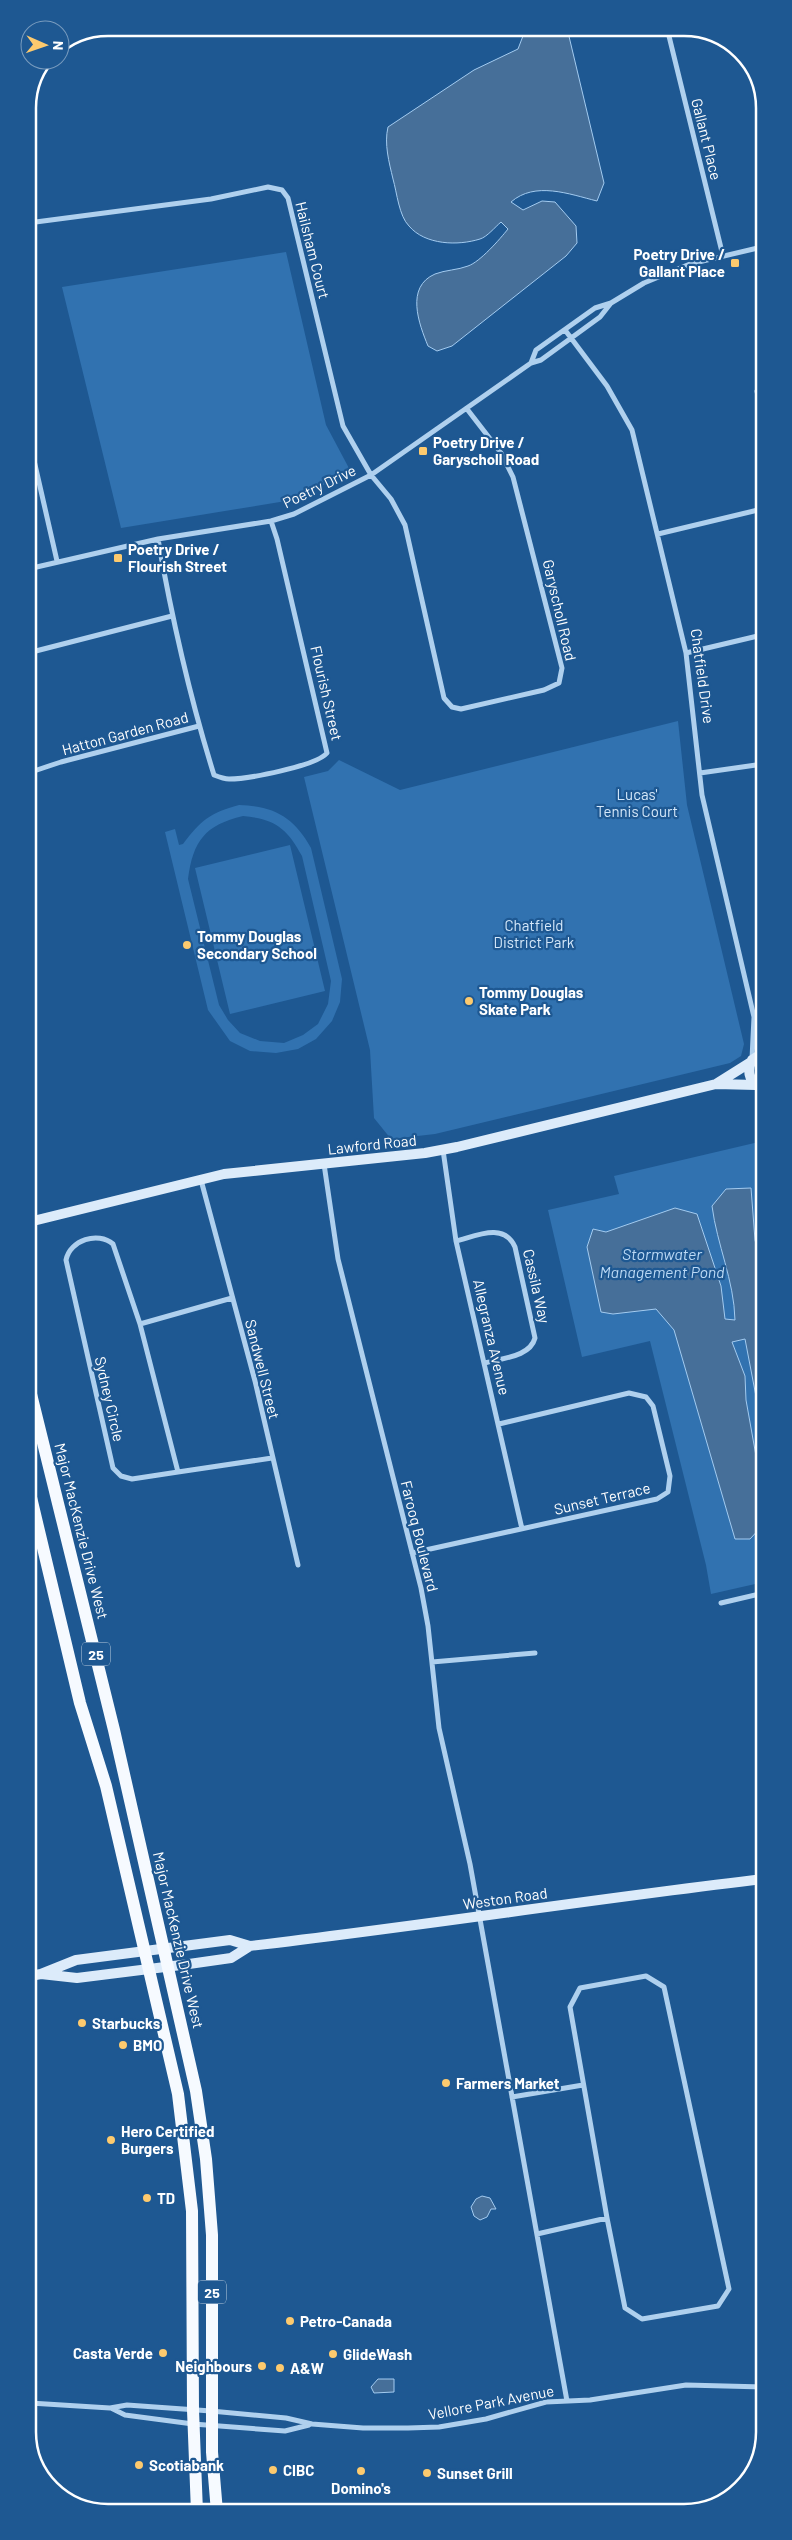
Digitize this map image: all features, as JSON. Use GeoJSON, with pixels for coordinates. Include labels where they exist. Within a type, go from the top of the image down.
{"type":"FeatureCollection","features":[{"type":"Feature","properties":{"kind":"main road","name":"Lawford Road"},"geometry":{"type":"LineString","coordinates":[[716,1084],[756,1058]]}},
{"type":"Feature","properties":{"kind":"main road"},"geometry":{"type":"LineString","coordinates":[[751,1061],[749,1076],[756,1083]]}},
{"type":"Feature","properties":{"kind":"main road","name":"Lawford Road"},"geometry":{"type":"LineString","coordinates":[[36,1220],[201,1179],[242,1171],[324,1164],[443,1150],[716,1084],[756,1086]]}},
{"type":"Feature","properties":{"kind":"main road","name":"Major MacKenzie Drive West"},"geometry":{"type":"LineString","coordinates":[[36,1414],[87,1618],[196,2091],[206,2159],[212,2235],[211,2411],[217,2504]]}},
{"type":"Feature","properties":{"kind":"main road","name":"25"},"geometry":{"type":"LineString","coordinates":[[36,1518],[80,1703],[106,1786],[178,2094],[190,2186],[193,2424],[197,2504]]}},
{"type":"Feature","properties":{"kind":"main road","name":"Weston Road"},"geometry":{"type":"LineString","coordinates":[[36,1975],[76,1960],[230,1940],[250,1946],[396,1929],[479,1916],[756,1880]]}},
{"type":"Feature","properties":{"kind":"main road","name":"Weston Road"},"geometry":{"type":"LineString","coordinates":[[41,1974],[77,1978],[150,1969],[230,1958],[250,1946]]}},
{"type":"Feature","properties":{"kind":"street","name":"Gallant Place"},"geometry":{"type":"LineString","coordinates":[[670,36],[723,256]]}},
{"type":"Feature","properties":{"kind":"street","name":"Hailsham Court"},"geometry":{"type":"LineString","coordinates":[[36,222],[211,199],[268,187],[282,190],[288,198],[343,426],[370,474]]}},
{"type":"Feature","properties":{"kind":"street","name":"Poetry Drive"},"geometry":{"type":"LineString","coordinates":[[532,363],[536,350],[594,308],[611,303],[644,283],[666,274],[723,256],[756,248]]}},
{"type":"Feature","properties":{"kind":"street","name":"Poetry Drive"},"geometry":{"type":"LineString","coordinates":[[36,567],[158,539],[271,521],[294,514],[322,501],[370,474],[532,363],[541,360],[600,318],[611,303]]}},
{"type":"Feature","properties":{"kind":"street","name":"Chatfield Drive"},"geometry":{"type":"LineString","coordinates":[[565,330],[607,386],[632,430],[686,653],[702,795],[756,1021]]}},
{"type":"Feature","properties":{"kind":"street","name":"Garyscholl Road"},"geometry":{"type":"LineString","coordinates":[[370,474],[391,499],[405,525],[444,698],[452,707],[461,709],[544,690],[559,683],[562,668],[516,485],[501,453],[467,409]]}},
{"type":"Feature","properties":{"kind":"street"},"geometry":{"type":"LineString","coordinates":[[36,473],[57,561]]}},
{"type":"Feature","properties":{"kind":"street"},"geometry":{"type":"LineString","coordinates":[[658,534],[756,510]]}},
{"type":"Feature","properties":{"kind":"street","name":"Flourish Street"},"geometry":{"type":"LineString","coordinates":[[158,539],[172,616],[199,726],[214,776],[227,779],[240,778],[314,762],[327,753],[300,634],[271,521]]}},
{"type":"Feature","properties":{"kind":"street"},"geometry":{"type":"LineString","coordinates":[[36,651],[172,616]]}},
{"type":"Feature","properties":{"kind":"street"},"geometry":{"type":"LineString","coordinates":[[686,653],[756,636]]}},
{"type":"Feature","properties":{"kind":"street","name":"Hatton Garden Road"},"geometry":{"type":"LineString","coordinates":[[36,770],[199,726]]}},
{"type":"Feature","properties":{"kind":"street"},"geometry":{"type":"LineString","coordinates":[[700,773],[756,765]]}},
{"type":"Feature","properties":{"kind":"street","name":"Chatfield Drive"},"geometry":{"type":"LineString","coordinates":[[751,1061],[754,1017]]}},
{"type":"Feature","properties":{"kind":"street","name":"Allegranza Avenue"},"geometry":{"type":"LineString","coordinates":[[443,1150],[456,1241],[522,1529]]}},
{"type":"Feature","properties":{"kind":"street","name":"Farooq Boulevard"},"geometry":{"type":"LineString","coordinates":[[324,1164],[338,1260],[412,1553],[428,1626],[439,1728],[470,1864],[568,2401]]}},
{"type":"Feature","properties":{"kind":"street","name":"Sandwell Street"},"geometry":{"type":"LineString","coordinates":[[201,1179],[254,1381],[298,1565]]}},
{"type":"Feature","properties":{"kind":"street","name":"Cassila Way"},"geometry":{"type":"LineString","coordinates":[[456,1241],[498,1232],[508,1236],[515,1247],[535,1338],[533,1343],[524,1352],[485,1363]]}},
{"type":"Feature","properties":{"kind":"street","name":"Sydney Circle"},"geometry":{"type":"LineString","coordinates":[[97,1238],[109,1240],[113,1244],[140,1324],[178,1472],[132,1479],[121,1476],[113,1468],[66,1260],[72,1246],[97,1238]]}},
{"type":"Feature","properties":{"kind":"street"},"geometry":{"type":"LineString","coordinates":[[140,1324],[232,1298]]}},
{"type":"Feature","properties":{"kind":"street","name":"Sunset Terrace"},"geometry":{"type":"LineString","coordinates":[[412,1553],[657,1500],[668,1492],[670,1476],[653,1406],[646,1397],[629,1393],[499,1424]]}},
{"type":"Feature","properties":{"kind":"street"},"geometry":{"type":"LineString","coordinates":[[178,1472],[272,1458]]}},
{"type":"Feature","properties":{"kind":"street"},"geometry":{"type":"LineString","coordinates":[[720,1603],[756,1595]]}},
{"type":"Feature","properties":{"kind":"street"},"geometry":{"type":"LineString","coordinates":[[432,1662],[534,1653]]}},
{"type":"Feature","properties":{"kind":"street"},"geometry":{"type":"LineString","coordinates":[[646,1976],[664,1987],[729,2289],[718,2306],[642,2320],[625,2308],[607,2218],[570,2007],[580,1988],[646,1976]]}},
{"type":"Feature","properties":{"kind":"street"},"geometry":{"type":"LineString","coordinates":[[512,2097],[583,2085]]}},
{"type":"Feature","properties":{"kind":"street"},"geometry":{"type":"LineString","coordinates":[[537,2234],[607,2218]]}},
{"type":"Feature","properties":{"kind":"street","name":"Vellore Park Avenue"},"geometry":{"type":"LineString","coordinates":[[110,2408],[127,2405],[211,2411],[286,2418],[312,2424],[363,2428],[439,2427],[486,2419],[546,2402],[590,2400],[686,2384],[756,2387]]}},
{"type":"Feature","properties":{"kind":"street"},"geometry":{"type":"LineString","coordinates":[[36,2403],[110,2408]]}},
{"type":"Feature","properties":{"kind":"street","name":"Vellore Park Avenue"},"geometry":{"type":"LineString","coordinates":[[110,2408],[125,2415],[212,2426],[285,2431],[312,2424]]}},
{"type":"Feature","properties":{"kind":"green space"},"geometry":{"type":"Polygon","coordinates":[[[286,252],[326,425],[351,472],[292,500],[121,528],[62,287],[286,252]]]}},
{"type":"Feature","properties":{"kind":"green space","name":"Chatfield District Park"},"geometry":{"type":"Polygon","coordinates":[[[678,721],[687,805],[744,1044],[741,1056],[730,1063],[435,1134],[391,1139],[374,1118],[370,1050],[304,777],[328,771],[339,760],[400,790],[678,721]]]}},
{"type":"Feature","properties":{"kind":"green space"},"geometry":{"type":"Polygon","coordinates":[[[239,805],[263,808],[282,815],[298,828],[311,848],[342,979],[340,1002],[332,1021],[316,1039],[298,1049],[276,1053],[250,1051],[230,1041],[208,1010],[165,832],[175,829],[179,845],[183,844],[207,818],[239,805]],[[243,816],[219,824],[210,830],[203,837],[193,854],[188,879],[219,1005],[228,1020],[240,1033],[260,1041],[284,1043],[303,1035],[318,1024],[328,1004],[331,981],[302,856],[291,838],[279,827],[254,817],[243,816]]]}},
{"type":"Feature","properties":{"kind":"green space"},"geometry":{"type":"Polygon","coordinates":[[[290,845],[325,991],[230,1014],[195,868],[290,845]]]}},
{"type":"Feature","properties":{"kind":"green space"},"geometry":{"type":"Polygon","coordinates":[[[756,1143],[756,1584],[711,1594],[706,1565],[650,1341],[582,1357],[548,1210],[619,1194],[614,1176],[756,1143]]]}},
{"type":"Feature","properties":{"kind":"water"},"geometry":{"type":"Polygon","coordinates":[[[523,36],[569,36],[604,183],[597,201],[564,193],[541,191],[520,196],[511,202],[523,210],[542,201],[555,202],[576,226],[577,243],[566,256],[452,346],[437,351],[428,346],[418,317],[417,297],[420,288],[426,280],[435,274],[473,264],[490,250],[508,229],[501,222],[483,238],[462,243],[433,240],[416,232],[406,222],[399,204],[388,153],[388,127],[474,70],[518,49],[523,36]]]}},
{"type":"Feature","properties":{"kind":"water","name":"Stormwater Management Pond"},"geometry":{"type":"Polygon","coordinates":[[[751,1188],[756,1244],[756,1396],[745,1339],[732,1342],[745,1376],[746,1400],[756,1456],[756,1533],[750,1539],[735,1539],[674,1330],[656,1309],[613,1314],[601,1312],[587,1247],[593,1229],[606,1232],[675,1208],[697,1214],[721,1286],[725,1319],[735,1320],[732,1291],[712,1206],[726,1189],[751,1188]]]}},
{"type":"Feature","properties":{"kind":"water"},"geometry":{"type":"Polygon","coordinates":[[[482,2196],[490,2198],[496,2209],[491,2209],[487,2217],[480,2220],[474,2216],[471,2207],[476,2199],[482,2196]]]}},
{"type":"Feature","properties":{"kind":"water"},"geometry":{"type":"Polygon","coordinates":[[[378,2379],[394,2379],[394,2392],[374,2393],[371,2387],[378,2379]]]}},
{"type":"Feature","properties":{"kind":"place","name":"Poetry Drive / Gallant Place"},"geometry":{"type":"Point","coordinates":[735,263]}},
{"type":"Feature","properties":{"kind":"place","name":"Poetry Drive / Garyscholl Road"},"geometry":{"type":"Point","coordinates":[423,451]}},
{"type":"Feature","properties":{"kind":"place","name":"Poetry Drive / Flourish Street"},"geometry":{"type":"Point","coordinates":[118,558]}},
{"type":"Feature","properties":{"kind":"place","name":"Tommy Douglas Secondary School"},"geometry":{"type":"Point","coordinates":[187,945]}},
{"type":"Feature","properties":{"kind":"place","name":"Tommy Douglas Skate Park"},"geometry":{"type":"Point","coordinates":[469,1001]}},
{"type":"Feature","properties":{"kind":"place","name":"Starbucks"},"geometry":{"type":"Point","coordinates":[82,2023]}},
{"type":"Feature","properties":{"kind":"place","name":"BMO"},"geometry":{"type":"Point","coordinates":[123,2045]}},
{"type":"Feature","properties":{"kind":"place","name":"Farmers Market"},"geometry":{"type":"Point","coordinates":[446,2083]}},
{"type":"Feature","properties":{"kind":"place","name":"Hero Certified Burgers"},"geometry":{"type":"Point","coordinates":[111,2140]}},
{"type":"Feature","properties":{"kind":"place","name":"TD"},"geometry":{"type":"Point","coordinates":[147,2198]}},
{"type":"Feature","properties":{"kind":"place","name":"Petro-Canada"},"geometry":{"type":"Point","coordinates":[290,2321]}},
{"type":"Feature","properties":{"kind":"place","name":"Casta Verde"},"geometry":{"type":"Point","coordinates":[163,2353]}},
{"type":"Feature","properties":{"kind":"place","name":"GlideWash"},"geometry":{"type":"Point","coordinates":[333,2354]}},
{"type":"Feature","properties":{"kind":"place","name":"Neighbours"},"geometry":{"type":"Point","coordinates":[262,2366]}},
{"type":"Feature","properties":{"kind":"place","name":"A&W"},"geometry":{"type":"Point","coordinates":[280,2368]}},
{"type":"Feature","properties":{"kind":"place","name":"Scotiabank"},"geometry":{"type":"Point","coordinates":[139,2465]}},
{"type":"Feature","properties":{"kind":"place","name":"CIBC"},"geometry":{"type":"Point","coordinates":[273,2470]}},
{"type":"Feature","properties":{"kind":"place","name":"Domino's"},"geometry":{"type":"Point","coordinates":[361,2471]}},
{"type":"Feature","properties":{"kind":"place","name":"Sunset Grill"},"geometry":{"type":"Point","coordinates":[427,2473]}},
{"type":"Feature","properties":{"kind":"park label","name":"Lucas' Tennis Court"},"geometry":{"type":"Point","coordinates":[637,802]}}]}
